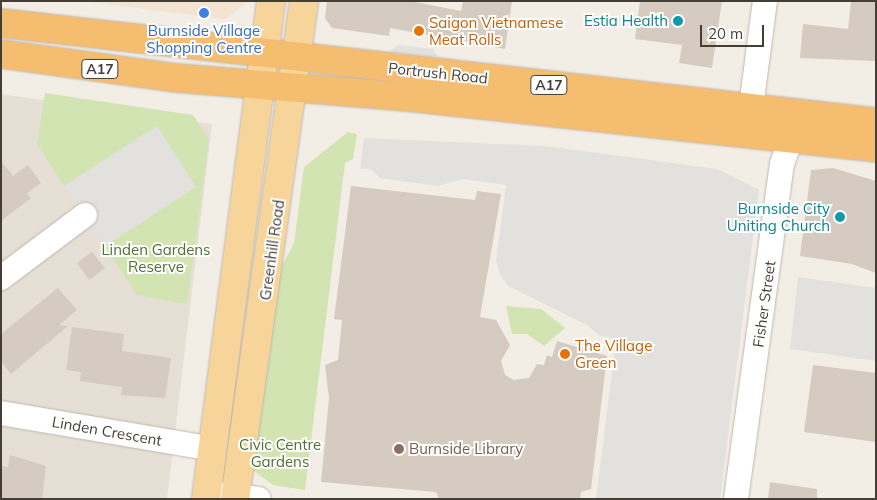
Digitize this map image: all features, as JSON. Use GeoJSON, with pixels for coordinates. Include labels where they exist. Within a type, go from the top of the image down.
{"type":"FeatureCollection","features":[{"type":"Feature","properties":{"kind":"highway","name":"Portrush Road"},"geometry":{"type":"LineString","coordinates":[[1,23],[297,58],[876,122]]}},
{"type":"Feature","properties":{"kind":"highway","name":"Portrush Road"},"geometry":{"type":"LineString","coordinates":[[1,54],[260,85],[876,148]]}},
{"type":"Feature","properties":{"kind":"main road"},"geometry":{"type":"LineString","coordinates":[[207,496],[271,1]]}},
{"type":"Feature","properties":{"kind":"main road","name":"Greenhill Road"},"geometry":{"type":"LineString","coordinates":[[243,498],[304,1]]}},
{"type":"Feature","properties":{"kind":"street"},"geometry":{"type":"LineString","coordinates":[[751,107],[766,1]]}},
{"type":"Feature","properties":{"kind":"street","name":"Fisher Street"},"geometry":{"type":"LineString","coordinates":[[736,499],[788,138],[804,113]]}},
{"type":"Feature","properties":{"kind":"street"},"geometry":{"type":"LineString","coordinates":[[1,278],[85,215]]}},
{"type":"Feature","properties":{"kind":"street","name":"Linden Crescent"},"geometry":{"type":"LineString","coordinates":[[1,413],[213,449]]}},
{"type":"Feature","properties":{"kind":"street"},"geometry":{"type":"LineString","coordinates":[[207,496],[243,498]]}},
{"type":"Feature","properties":{"kind":"shaded area","name":"Burnside Village Shopping Centre"},"geometry":{"type":"Polygon","coordinates":[[[79,1],[249,1],[226,19],[79,1]]]}},
{"type":"Feature","properties":{"kind":"shaded area"},"geometry":{"type":"Polygon","coordinates":[[[398,45],[433,49],[438,57],[389,52],[398,45]]]}},
{"type":"Feature","properties":{"kind":"shaded area"},"geometry":{"type":"Polygon","coordinates":[[[1,94],[212,124],[167,499],[1,499],[1,94]]]}},
{"type":"Feature","properties":{"kind":"shaded area"},"geometry":{"type":"Polygon","coordinates":[[[157,126],[196,187],[105,246],[64,186],[157,126]]]}},
{"type":"Feature","properties":{"kind":"shaded area"},"geometry":{"type":"Polygon","coordinates":[[[364,138],[546,146],[717,169],[759,190],[720,499],[596,499],[616,339],[600,336],[587,325],[508,286],[500,274],[496,260],[506,185],[462,179],[438,186],[380,178],[370,169],[360,169],[364,138]]]}},
{"type":"Feature","properties":{"kind":"shaded area"},"geometry":{"type":"Polygon","coordinates":[[[798,277],[876,288],[876,361],[790,349],[798,277]]]}},
{"type":"Feature","properties":{"kind":"green space","name":"Linden Gardens Reserve"},"geometry":{"type":"Polygon","coordinates":[[[45,93],[193,115],[209,139],[187,304],[137,295],[105,246],[195,187],[157,126],[64,186],[37,144],[45,93]]]}},
{"type":"Feature","properties":{"kind":"green space","name":"Civic Centre Gardens"},"geometry":{"type":"Polygon","coordinates":[[[348,132],[357,134],[353,159],[345,163],[305,490],[273,485],[253,470],[249,456],[281,268],[294,243],[304,167],[348,132]]]}},
{"type":"Feature","properties":{"kind":"green space"},"geometry":{"type":"Polygon","coordinates":[[[506,306],[541,309],[565,328],[544,346],[527,334],[512,334],[506,306]]]}},
{"type":"Feature","properties":{"kind":"building"},"geometry":{"type":"Polygon","coordinates":[[[327,1],[410,1],[461,11],[463,1],[512,1],[505,49],[390,28],[389,36],[332,28],[325,18],[327,1]]]}},
{"type":"Feature","properties":{"kind":"building","name":"Estia Health"},"geometry":{"type":"Polygon","coordinates":[[[640,1],[722,1],[712,68],[679,63],[682,45],[635,39],[640,1]]]}},
{"type":"Feature","properties":{"kind":"building"},"geometry":{"type":"Polygon","coordinates":[[[851,1],[875,1],[876,61],[800,58],[803,24],[848,29],[851,1]]]}},
{"type":"Feature","properties":{"kind":"building"},"geometry":{"type":"Polygon","coordinates":[[[1,161],[13,176],[28,165],[41,183],[27,193],[31,198],[1,221],[1,161]]]}},
{"type":"Feature","properties":{"kind":"building","name":"Burnside City Uniting Church"},"geometry":{"type":"Polygon","coordinates":[[[833,168],[876,181],[876,273],[852,264],[800,256],[811,170],[833,168]]]}},
{"type":"Feature","properties":{"kind":"building"},"geometry":{"type":"Polygon","coordinates":[[[351,186],[475,200],[477,191],[501,194],[480,317],[496,320],[510,345],[501,361],[505,375],[514,380],[529,378],[537,364],[544,365],[547,355],[552,357],[557,341],[607,356],[591,489],[581,492],[580,499],[439,499],[436,492],[321,482],[329,398],[325,365],[338,360],[342,320],[334,319],[351,186]]]}},
{"type":"Feature","properties":{"kind":"building"},"geometry":{"type":"Polygon","coordinates":[[[92,252],[105,268],[89,280],[77,263],[92,252]]]}},
{"type":"Feature","properties":{"kind":"building"},"geometry":{"type":"Polygon","coordinates":[[[58,288],[77,310],[59,325],[68,326],[11,374],[1,361],[1,334],[58,288]]]}},
{"type":"Feature","properties":{"kind":"building"},"geometry":{"type":"Polygon","coordinates":[[[72,327],[124,334],[122,351],[171,358],[165,398],[121,395],[122,387],[80,381],[81,372],[66,370],[72,327]]]}},
{"type":"Feature","properties":{"kind":"building"},"geometry":{"type":"Polygon","coordinates":[[[813,365],[876,373],[876,442],[804,432],[813,365]]]}},
{"type":"Feature","properties":{"kind":"building"},"geometry":{"type":"Polygon","coordinates":[[[10,455],[46,466],[42,499],[1,499],[1,466],[8,467],[10,455]]]}},
{"type":"Feature","properties":{"kind":"building"},"geometry":{"type":"Polygon","coordinates":[[[770,482],[817,489],[817,499],[768,499],[770,482]]]}},
{"type":"Feature","properties":{"kind":"place","name":"Burnside Village Shopping Centre"},"geometry":{"type":"Point","coordinates":[204,13]}},
{"type":"Feature","properties":{"kind":"place","name":"Estia Health"},"geometry":{"type":"Point","coordinates":[678,21]}},
{"type":"Feature","properties":{"kind":"place","name":"Saigon Vietnamese Meat Rolls"},"geometry":{"type":"Point","coordinates":[419,31]}},
{"type":"Feature","properties":{"kind":"place","name":"Burnside City Uniting Church"},"geometry":{"type":"Point","coordinates":[840,217]}},
{"type":"Feature","properties":{"kind":"place","name":"The Village Green"},"geometry":{"type":"Point","coordinates":[565,354]}},
{"type":"Feature","properties":{"kind":"place","name":"Burnside Library"},"geometry":{"type":"Point","coordinates":[399,449]}}]}
